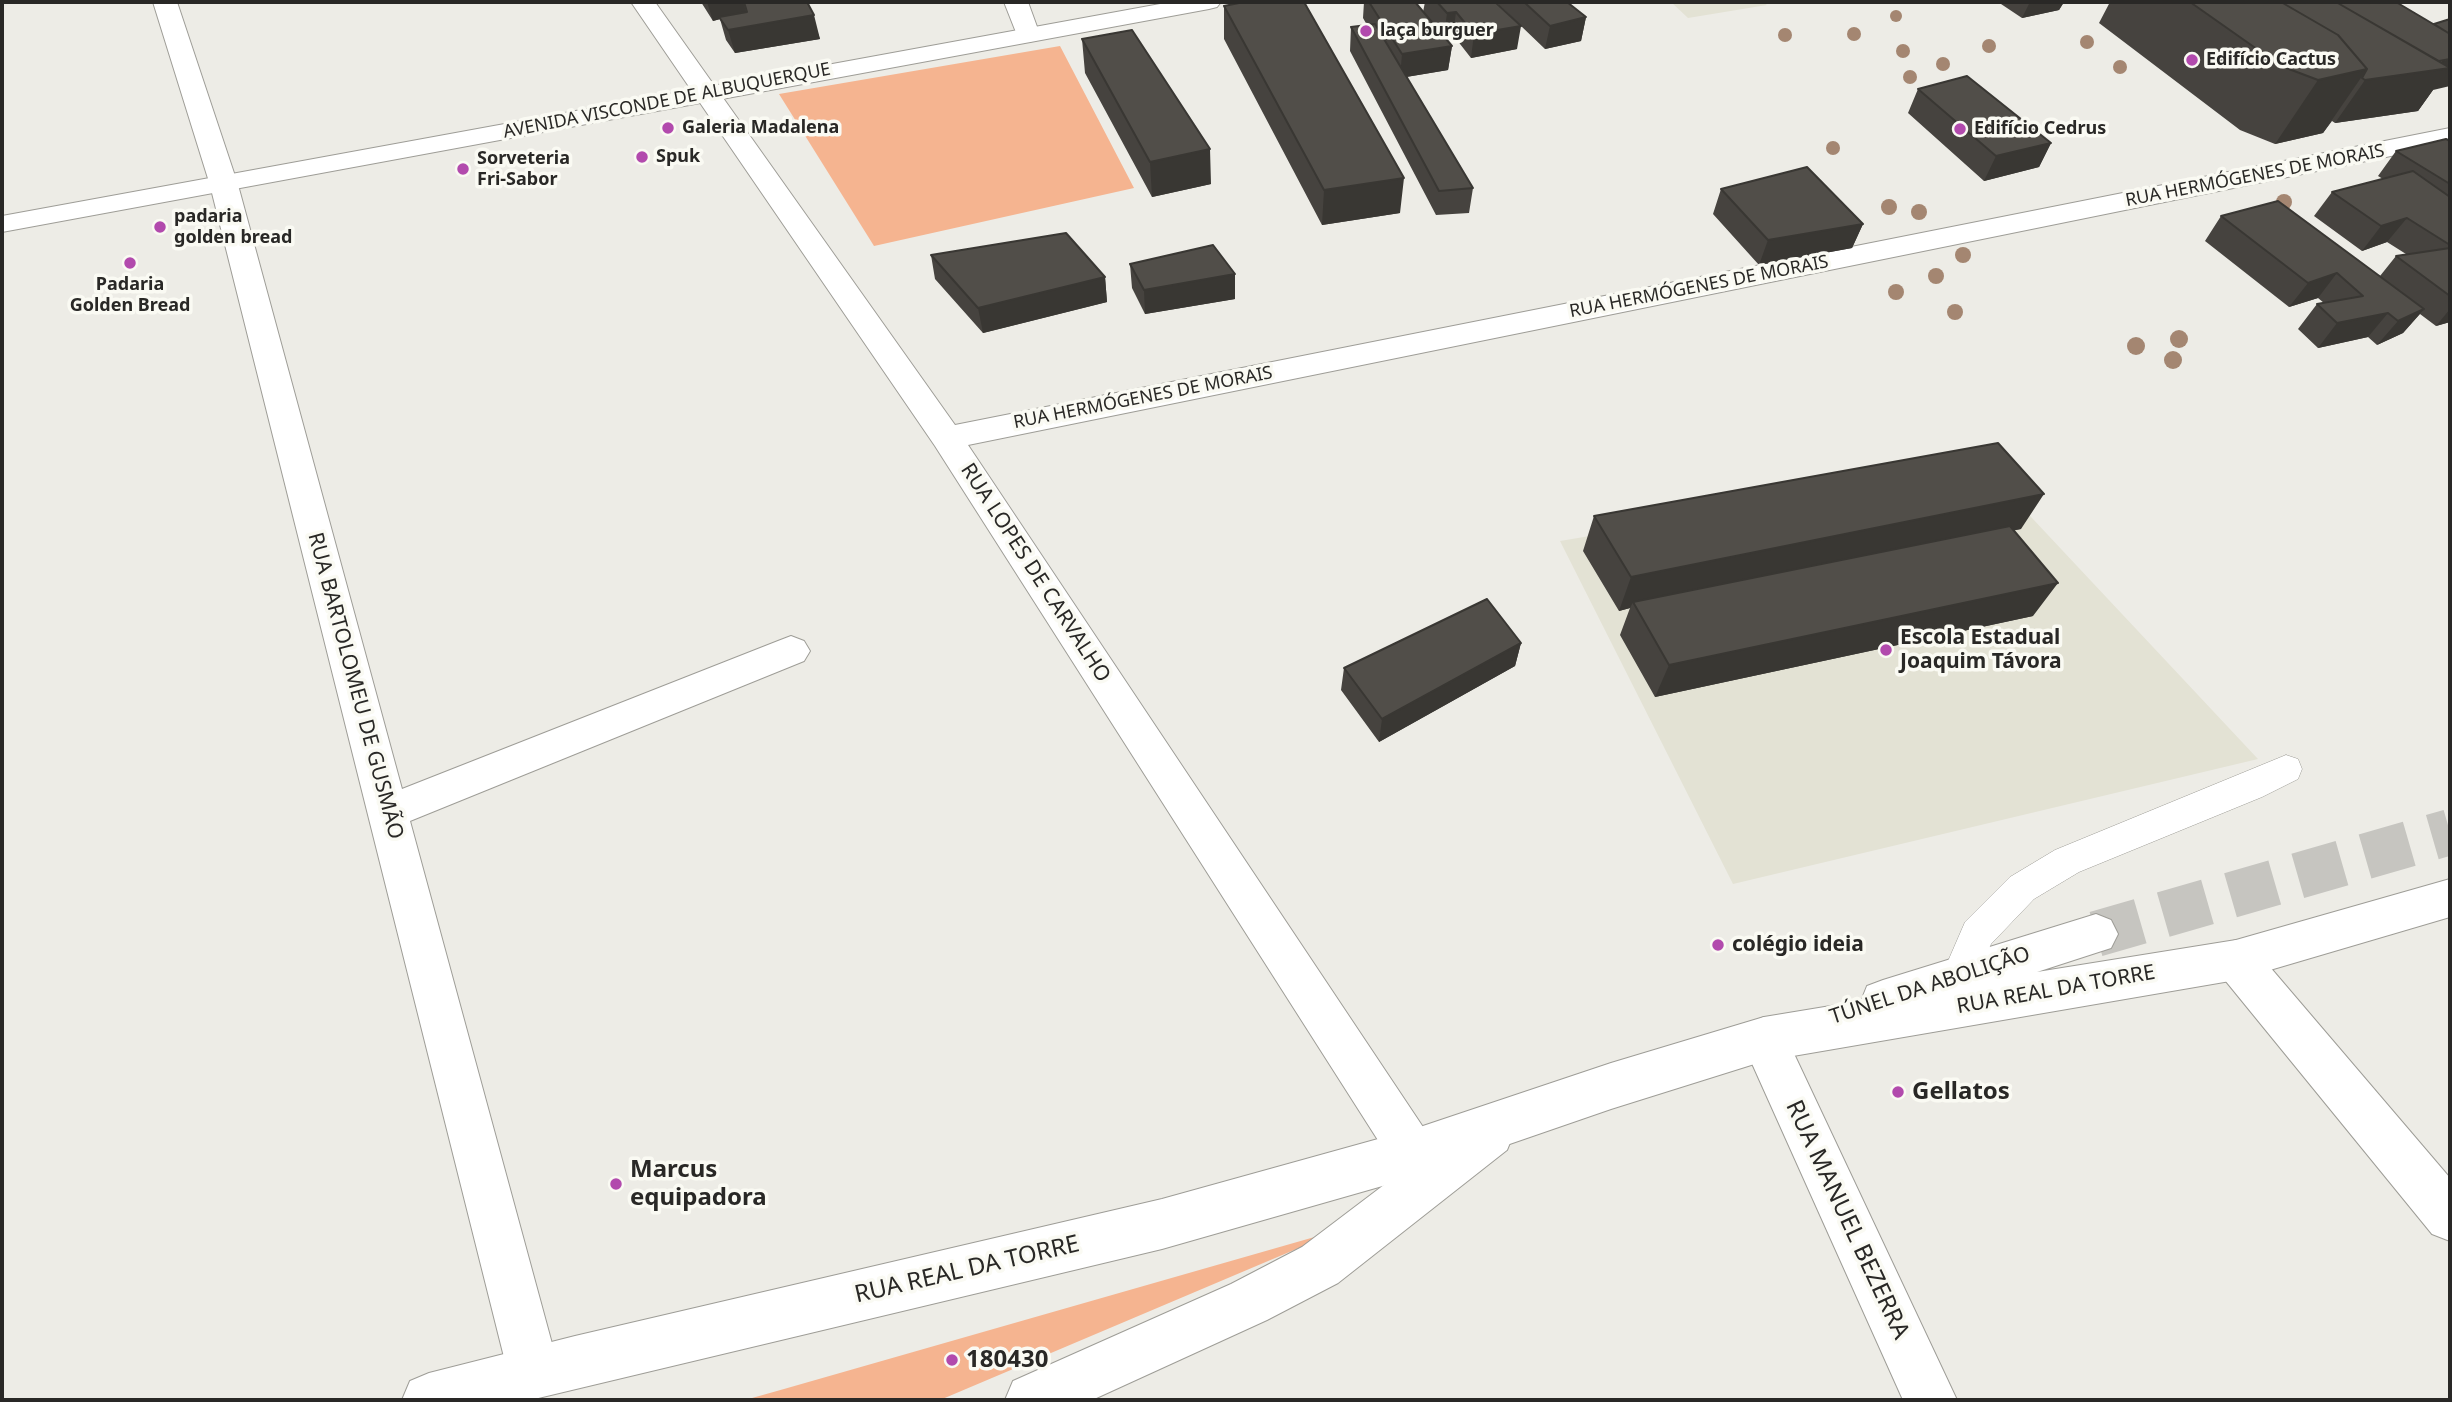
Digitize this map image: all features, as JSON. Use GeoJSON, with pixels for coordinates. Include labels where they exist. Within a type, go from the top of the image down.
{"type":"FeatureCollection","features":[{"type":"Feature","properties":{"kind":"street","name":"RUA BARTOLOMEU DE GUSMÃO"},"geometry":{"type":"LineString","coordinates":[[165,2],[224,185],[534,1373]]}},
{"type":"Feature","properties":{"kind":"street","name":"RUA LOPES DE CARVALHO"},"geometry":{"type":"LineString","coordinates":[[643,2],[947,438],[1414,1153]]}},
{"type":"Feature","properties":{"kind":"street"},"geometry":{"type":"LineString","coordinates":[[1016,2],[1028,34]]}},
{"type":"Feature","properties":{"kind":"street","name":"AVENIDA VISCONDE DE ALBUQUERQUE"},"geometry":{"type":"LineString","coordinates":[[2,224],[1209,2]]}},
{"type":"Feature","properties":{"kind":"street","name":"RUA HERMÓGENES DE MORAIS"},"geometry":{"type":"LineString","coordinates":[[947,438],[2450,136]]}},
{"type":"Feature","properties":{"kind":"street"},"geometry":{"type":"LineString","coordinates":[[388,812],[791,651]]}},
{"type":"Feature","properties":{"kind":"street","name":"RUA REAL DA TORRE"},"geometry":{"type":"LineString","coordinates":[[429,1400],[1162,1224],[1414,1153],[1611,1086],[1764,1039],[2236,960],[2450,898]]}},
{"type":"Feature","properties":{"kind":"street","name":"TÚNEL DA ABOLIÇÃO"},"geometry":{"type":"LineString","coordinates":[[1764,1039],[2096,934]]}},
{"type":"Feature","properties":{"kind":"street"},"geometry":{"type":"LineString","coordinates":[[2236,960],[2450,1216]]}},
{"type":"Feature","properties":{"kind":"street","name":"RUA MANUEL BEZERRA"},"geometry":{"type":"LineString","coordinates":[[1764,1039],[1930,1400]]}},
{"type":"Feature","properties":{"kind":"street","name":"RUA REAL DA TORRE"},"geometry":{"type":"LineString","coordinates":[[1032,1400],[1249,1302],[1320,1265],[1500,1124]]}},
{"type":"Feature","properties":{"kind":"lane"},"geometry":{"type":"LineString","coordinates":[[1960,975],[1978,933],[2022,888],[2067,862],[2250,787],[2286,769]]}},
{"type":"Feature","properties":{"kind":"shaded area"},"geometry":{"type":"Polygon","coordinates":[[[1671,2],[1763,2],[1767,5],[1688,18],[1671,2]]]}},
{"type":"Feature","properties":{"kind":"shaded area"},"geometry":{"type":"Polygon","coordinates":[[[1060,46],[1134,188],[874,246],[779,94],[1060,46]]]}},
{"type":"Feature","properties":{"kind":"shaded area","name":"Escola Estadual Joaquim Távora"},"geometry":{"type":"Polygon","coordinates":[[[1987,470],[2258,759],[1733,884],[1560,541],[1987,470]]]}},
{"type":"Feature","properties":{"kind":"shaded area"},"geometry":{"type":"Polygon","coordinates":[[[1346,1228],[940,1400],[745,1400],[784,1389],[1346,1228]]]}},
{"type":"Feature","properties":{"kind":"building"},"geometry":{"type":"Polygon","coordinates":[[[744,2],[807,2],[814,15],[728,30],[719,17],[747,12],[744,2]]]}},
{"type":"Feature","properties":{"kind":"building"},"geometry":{"type":"Polygon","coordinates":[[[1244,2],[1304,2],[1404,178],[1324,190],[1224,6],[1244,2]]]}},
{"type":"Feature","properties":{"kind":"building"},"geometry":{"type":"Polygon","coordinates":[[[1369,2],[1415,2],[1452,46],[1402,54],[1369,2]]]}},
{"type":"Feature","properties":{"kind":"building"},"geometry":{"type":"Polygon","coordinates":[[[1437,2],[1495,2],[1521,26],[1474,34],[1456,12],[1447,13],[1437,2]]]}},
{"type":"Feature","properties":{"kind":"building"},"geometry":{"type":"Polygon","coordinates":[[[1524,2],[1567,2],[1586,17],[1550,26],[1524,2]]]}},
{"type":"Feature","properties":{"kind":"building"},"geometry":{"type":"Polygon","coordinates":[[[2190,2],[2281,2],[2338,35],[2367,69],[2318,80],[2281,66],[2190,2]]]}},
{"type":"Feature","properties":{"kind":"building"},"geometry":{"type":"Polygon","coordinates":[[[2281,2],[2336,2],[2450,68],[2365,80],[2362,78],[2367,69],[2338,35],[2281,2]]]}},
{"type":"Feature","properties":{"kind":"building"},"geometry":{"type":"Polygon","coordinates":[[[2336,2],[2396,2],[2450,34],[2450,59],[2439,61],[2336,2]]]}},
{"type":"Feature","properties":{"kind":"building"},"geometry":{"type":"Polygon","coordinates":[[[2450,19],[2450,34],[2434,24],[2450,19]]]}},
{"type":"Feature","properties":{"kind":"building"},"geometry":{"type":"Polygon","coordinates":[[[1375,24],[1473,188],[1439,191],[1351,27],[1375,24]]]}},
{"type":"Feature","properties":{"kind":"building"},"geometry":{"type":"Polygon","coordinates":[[[1132,30],[1210,149],[1150,162],[1082,39],[1132,30]]]}},
{"type":"Feature","properties":{"kind":"building"},"geometry":{"type":"Polygon","coordinates":[[[1967,76],[2051,143],[1996,156],[1918,89],[1967,76]]]}},
{"type":"Feature","properties":{"kind":"building"},"geometry":{"type":"Polygon","coordinates":[[[2446,139],[2450,141],[2450,184],[2396,151],[2446,139]]]}},
{"type":"Feature","properties":{"kind":"building"},"geometry":{"type":"Polygon","coordinates":[[[1807,167],[1863,224],[1768,240],[1721,189],[1807,167]]]}},
{"type":"Feature","properties":{"kind":"building"},"geometry":{"type":"Polygon","coordinates":[[[2413,171],[2450,197],[2450,245],[2407,218],[2381,226],[2332,192],[2413,171]]]}},
{"type":"Feature","properties":{"kind":"building"},"geometry":{"type":"Polygon","coordinates":[[[2278,201],[2424,309],[2398,321],[2388,313],[2337,323],[2317,304],[2363,296],[2337,273],[2308,283],[2221,216],[2278,201]]]}},
{"type":"Feature","properties":{"kind":"building"},"geometry":{"type":"Polygon","coordinates":[[[1066,233],[1105,277],[978,308],[931,255],[1066,233]]]}},
{"type":"Feature","properties":{"kind":"building"},"geometry":{"type":"Polygon","coordinates":[[[1213,245],[1235,274],[1144,290],[1130,264],[1213,245]]]}},
{"type":"Feature","properties":{"kind":"building"},"geometry":{"type":"Polygon","coordinates":[[[2450,248],[2450,296],[2396,256],[2450,248]]]}},
{"type":"Feature","properties":{"kind":"building"},"geometry":{"type":"Polygon","coordinates":[[[1998,443],[2044,494],[1631,577],[1594,516],[1998,443]]]}},
{"type":"Feature","properties":{"kind":"building"},"geometry":{"type":"Polygon","coordinates":[[[2010,526],[2058,583],[1669,665],[1633,602],[2010,526]]]}},
{"type":"Feature","properties":{"kind":"building"},"geometry":{"type":"Polygon","coordinates":[[[1487,599],[1521,643],[1382,719],[1344,668],[1487,599]]]}},
{"type":"Feature","properties":{"kind":"tunnel"},"geometry":{"type":"LineString","coordinates":[[2096,934],[2450,832]]}},
{"type":"Feature","properties":{"kind":"place","name":"laça burguer"},"geometry":{"type":"Point","coordinates":[1366,31]}},
{"type":"Feature","properties":{"kind":"place","name":"Edifício Cactus"},"geometry":{"type":"Point","coordinates":[2192,60]}},
{"type":"Feature","properties":{"kind":"place","name":"Galeria Madalena"},"geometry":{"type":"Point","coordinates":[668,128]}},
{"type":"Feature","properties":{"kind":"place","name":"Edifício Cedrus"},"geometry":{"type":"Point","coordinates":[1960,129]}},
{"type":"Feature","properties":{"kind":"place","name":"Spuk"},"geometry":{"type":"Point","coordinates":[642,157]}},
{"type":"Feature","properties":{"kind":"place","name":"Sorveteria Fri-Sabor"},"geometry":{"type":"Point","coordinates":[463,169]}},
{"type":"Feature","properties":{"kind":"place","name":"padaria golden bread"},"geometry":{"type":"Point","coordinates":[160,227]}},
{"type":"Feature","properties":{"kind":"place","name":"Padaria Golden Bread"},"geometry":{"type":"Point","coordinates":[130,263]}},
{"type":"Feature","properties":{"kind":"place","name":"Escola Estadual Joaquim Távora"},"geometry":{"type":"Point","coordinates":[1886,650]}},
{"type":"Feature","properties":{"kind":"place","name":"colégio ideia"},"geometry":{"type":"Point","coordinates":[1718,945]}},
{"type":"Feature","properties":{"kind":"place","name":"Gellatos"},"geometry":{"type":"Point","coordinates":[1898,1092]}},
{"type":"Feature","properties":{"kind":"place","name":"Marcus equipadora"},"geometry":{"type":"Point","coordinates":[616,1184]}},
{"type":"Feature","properties":{"kind":"place","name":"180430"},"geometry":{"type":"Point","coordinates":[952,1360]}}]}
